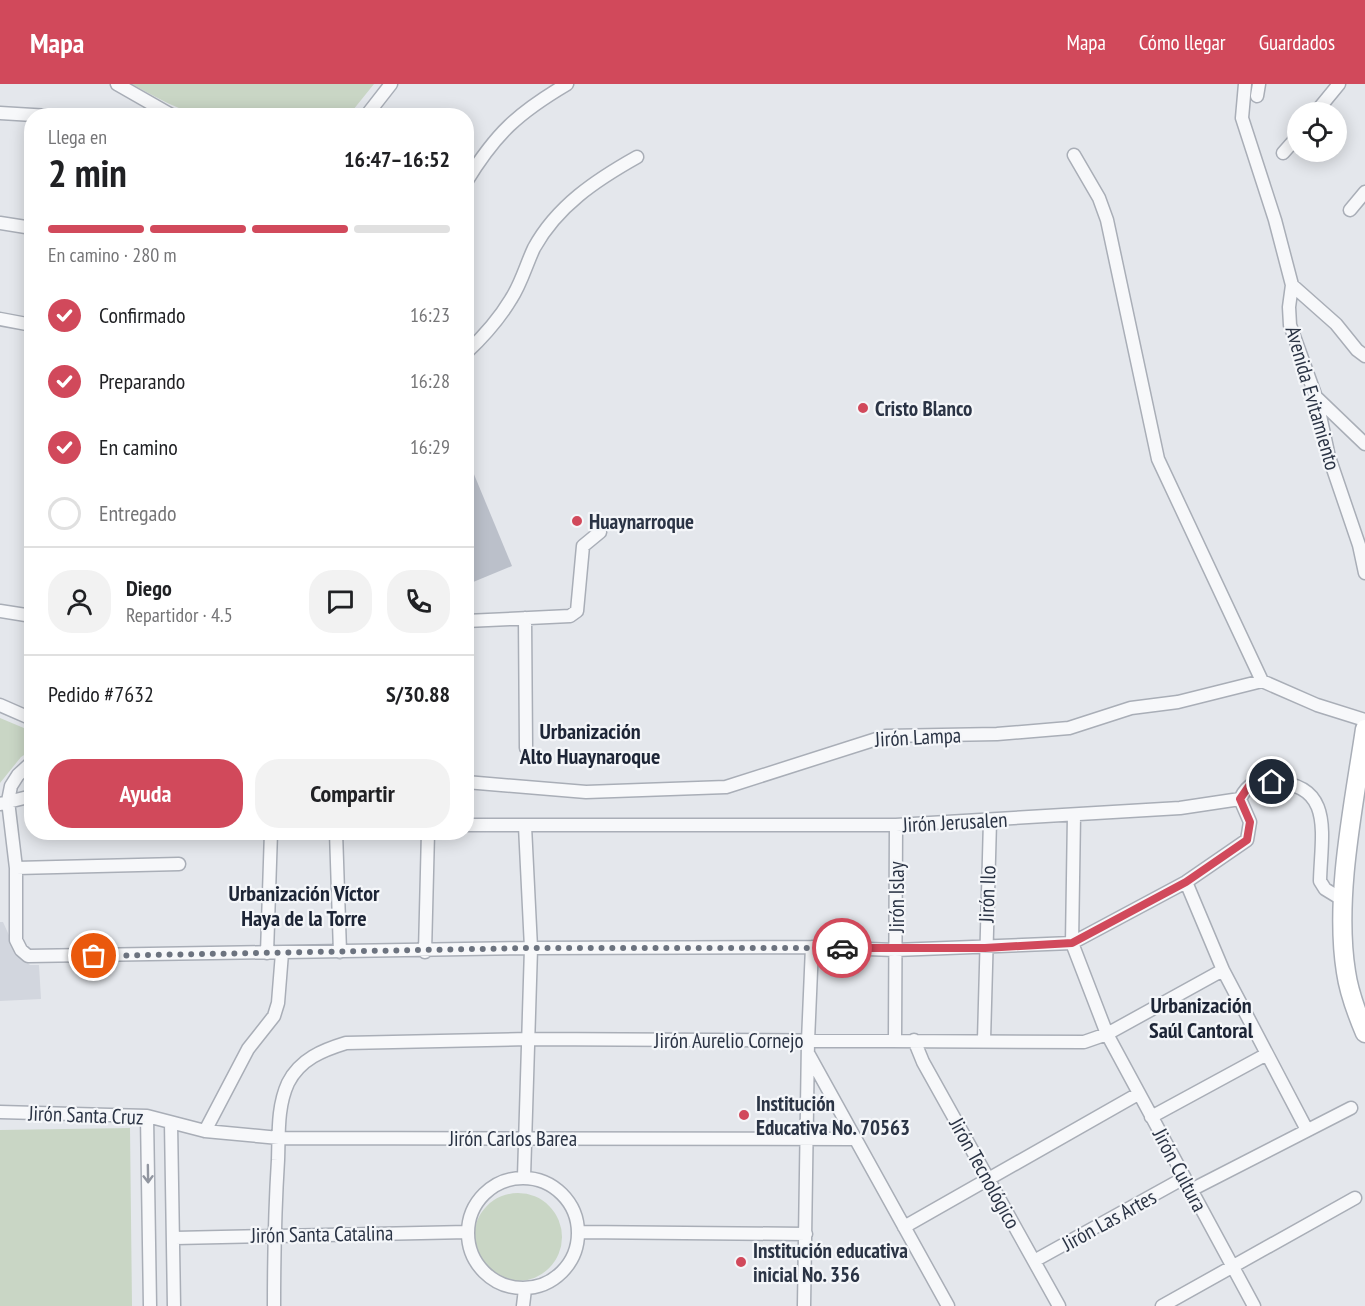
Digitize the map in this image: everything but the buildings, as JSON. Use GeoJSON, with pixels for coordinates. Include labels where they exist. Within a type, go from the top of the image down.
{"type":"FeatureCollection","features":[{"type":"Feature","properties":{"kind":"main road"},"geometry":{"type":"LineString","coordinates":[[1365,729],[1360,787],[1343,900],[1346,973],[1365,1033]]}},
{"type":"Feature","properties":{"kind":"street"},"geometry":{"type":"LineString","coordinates":[[117,84],[159,108]]}},
{"type":"Feature","properties":{"kind":"street"},"geometry":{"type":"LineString","coordinates":[[372,108],[391,84]]}},
{"type":"Feature","properties":{"kind":"street"},"geometry":{"type":"LineString","coordinates":[[474,169],[488,147],[514,120],[567,84]]}},
{"type":"Feature","properties":{"kind":"street","name":"Avenida Evitamiento"},"geometry":{"type":"LineString","coordinates":[[1245,84],[1242,118],[1275,220],[1292,285],[1289,307],[1290,325],[1316,396],[1329,457],[1359,545],[1365,573]]}},
{"type":"Feature","properties":{"kind":"street"},"geometry":{"type":"LineString","coordinates":[[1324,102],[1339,84]]}},
{"type":"Feature","properties":{"kind":"street"},"geometry":{"type":"LineString","coordinates":[[0,113],[24,114]]}},
{"type":"Feature","properties":{"kind":"street"},"geometry":{"type":"LineString","coordinates":[[1283,153],[1287,148]]}},
{"type":"Feature","properties":{"kind":"street"},"geometry":{"type":"LineString","coordinates":[[1074,155],[1099,198],[1107,220],[1158,459],[1262,681],[1317,705],[1365,720]]}},
{"type":"Feature","properties":{"kind":"street"},"geometry":{"type":"LineString","coordinates":[[474,345],[512,298],[535,247],[561,211],[595,181],[637,157]]}},
{"type":"Feature","properties":{"kind":"street"},"geometry":{"type":"LineString","coordinates":[[1350,210],[1365,192]]}},
{"type":"Feature","properties":{"kind":"street"},"geometry":{"type":"LineString","coordinates":[[0,223],[24,227]]}},
{"type":"Feature","properties":{"kind":"street"},"geometry":{"type":"LineString","coordinates":[[1292,285],[1336,324],[1357,350],[1365,356]]}},
{"type":"Feature","properties":{"kind":"street"},"geometry":{"type":"LineString","coordinates":[[0,319],[24,324]]}},
{"type":"Feature","properties":{"kind":"street"},"geometry":{"type":"LineString","coordinates":[[1316,396],[1365,444]]}},
{"type":"Feature","properties":{"kind":"street"},"geometry":{"type":"LineString","coordinates":[[474,621],[570,616],[577,611],[583,546],[600,532]]}},
{"type":"Feature","properties":{"kind":"street"},"geometry":{"type":"LineString","coordinates":[[0,611],[24,615]]}},
{"type":"Feature","properties":{"kind":"street"},"geometry":{"type":"LineString","coordinates":[[525,618],[526,748]]}},
{"type":"Feature","properties":{"kind":"street","name":"Jirón Lampa"},"geometry":{"type":"LineString","coordinates":[[474,783],[586,792],[726,787],[886,736],[997,734],[1069,728],[1131,708],[1178,702],[1262,681]]}},
{"type":"Feature","properties":{"kind":"street"},"geometry":{"type":"LineString","coordinates":[[0,705],[24,716]]}},
{"type":"Feature","properties":{"kind":"street"},"geometry":{"type":"LineString","coordinates":[[24,770],[15,780],[4,803],[16,868],[16,940],[21,950],[28,956],[425,952],[531,948],[812,947],[895,950],[1072,943],[1186,882],[1247,840],[1250,822],[1240,799]]}},
{"type":"Feature","properties":{"kind":"street","name":"Jirón Jerusalen"},"geometry":{"type":"LineString","coordinates":[[474,825],[896,825],[990,821],[1180,808],[1240,799],[1246,789],[1258,782],[1299,785],[1311,792],[1321,818],[1320,881],[1325,889],[1343,900]]}},
{"type":"Feature","properties":{"kind":"street"},"geometry":{"type":"LineString","coordinates":[[4,803],[24,798]]}},
{"type":"Feature","properties":{"kind":"street"},"geometry":{"type":"LineString","coordinates":[[1072,943],[1074,815]]}},
{"type":"Feature","properties":{"kind":"street","name":"Jirón Ilo"},"geometry":{"type":"LineString","coordinates":[[984,1040],[990,821]]}},
{"type":"Feature","properties":{"kind":"street","name":"Jirón Islay"},"geometry":{"type":"LineString","coordinates":[[894,1041],[896,825]]}},
{"type":"Feature","properties":{"kind":"street"},"geometry":{"type":"LineString","coordinates":[[524,1178],[531,948],[525,826]]}},
{"type":"Feature","properties":{"kind":"street"},"geometry":{"type":"LineString","coordinates":[[267,953],[271,840]]}},
{"type":"Feature","properties":{"kind":"street"},"geometry":{"type":"LineString","coordinates":[[336,840],[340,952]]}},
{"type":"Feature","properties":{"kind":"street"},"geometry":{"type":"LineString","coordinates":[[425,952],[428,840]]}},
{"type":"Feature","properties":{"kind":"street"},"geometry":{"type":"LineString","coordinates":[[16,868],[179,864]]}},
{"type":"Feature","properties":{"kind":"street"},"geometry":{"type":"LineString","coordinates":[[1186,882],[1223,970],[1307,1131]]}},
{"type":"Feature","properties":{"kind":"street","name":"Jirón Cultura"},"geometry":{"type":"LineString","coordinates":[[1072,943],[1107,1034],[1254,1306]]}},
{"type":"Feature","properties":{"kind":"street"},"geometry":{"type":"LineString","coordinates":[[804,1306],[812,947]]}},
{"type":"Feature","properties":{"kind":"street"},"geometry":{"type":"LineString","coordinates":[[205,1131],[248,1049],[274,1017],[278,1004],[282,953]]}},
{"type":"Feature","properties":{"kind":"street","name":"Jirón Aurelio Cornejo"},"geometry":{"type":"LineString","coordinates":[[274,1306],[274,1235],[280,1107],[289,1082],[303,1063],[320,1050],[346,1043],[528,1039],[808,1047],[914,1040],[1084,1042],[1107,1034],[1223,970]]}},
{"type":"Feature","properties":{"kind":"street","name":"Jirón Tecnológico"},"geometry":{"type":"LineString","coordinates":[[914,1040],[923,1062],[1059,1306]]}},
{"type":"Feature","properties":{"kind":"street"},"geometry":{"type":"LineString","coordinates":[[808,1047],[855,1139],[948,1306]]}},
{"type":"Feature","properties":{"kind":"street"},"geometry":{"type":"LineString","coordinates":[[1151,1117],[1267,1054]]}},
{"type":"Feature","properties":{"kind":"street"},"geometry":{"type":"LineString","coordinates":[[904,1227],[1138,1094]]}},
{"type":"Feature","properties":{"kind":"street"},"geometry":{"type":"LineString","coordinates":[[1191,1190],[1351,1108]]}},
{"type":"Feature","properties":{"kind":"street","name":"Jirón Santa Cruz"},"geometry":{"type":"LineString","coordinates":[[0,1112],[147,1116],[171,1123]]}},
{"type":"Feature","properties":{"kind":"street"},"geometry":{"type":"LineString","coordinates":[[147,1116],[150,1306]]}},
{"type":"Feature","properties":{"kind":"street"},"geometry":{"type":"LineString","coordinates":[[171,1123],[175,1238],[174,1306]]}},
{"type":"Feature","properties":{"kind":"street","name":"Jirón Carlos Barea"},"geometry":{"type":"LineString","coordinates":[[171,1123],[205,1131],[279,1138],[855,1139]]}},
{"type":"Feature","properties":{"kind":"street"},"geometry":{"type":"LineString","coordinates":[[524,1178],[544,1182],[562,1194],[574,1211],[579,1232],[575,1253],[564,1271],[546,1284],[525,1289],[507,1286],[491,1278],[479,1266],[470,1250],[468,1232],[472,1211],[485,1193],[503,1181],[524,1178]]}},
{"type":"Feature","properties":{"kind":"street","name":"Jirón Las Artes"},"geometry":{"type":"LineString","coordinates":[[1034,1261],[1184,1178]]}},
{"type":"Feature","properties":{"kind":"street"},"geometry":{"type":"LineString","coordinates":[[1162,1306],[1355,1198]]}},
{"type":"Feature","properties":{"kind":"street","name":"Jirón Santa Catalina"},"geometry":{"type":"LineString","coordinates":[[175,1238],[468,1232]]}},
{"type":"Feature","properties":{"kind":"street"},"geometry":{"type":"LineString","coordinates":[[579,1232],[806,1234]]}},
{"type":"Feature","properties":{"kind":"street"},"geometry":{"type":"LineString","coordinates":[[523,1306],[525,1289]]}},
{"type":"Feature","properties":{"kind":"shaded area"},"geometry":{"type":"Polygon","coordinates":[[[0,922],[3,922],[18,955],[30,965],[39,965],[41,999],[0,1001],[0,922]]]}},
{"type":"Feature","properties":{"kind":"green space"},"geometry":{"type":"Polygon","coordinates":[[[132,84],[374,84],[355,108],[178,108],[132,84]]]}},
{"type":"Feature","properties":{"kind":"green space"},"geometry":{"type":"Polygon","coordinates":[[[0,718],[24,728],[24,755],[0,783],[0,718]]]}},
{"type":"Feature","properties":{"kind":"green space"},"geometry":{"type":"Polygon","coordinates":[[[130,1128],[132,1306],[0,1306],[0,1130],[130,1128]]]}},
{"type":"Feature","properties":{"kind":"green space"},"geometry":{"type":"Polygon","coordinates":[[[518,1193],[535,1197],[549,1206],[558,1220],[562,1237],[558,1254],[549,1268],[535,1277],[518,1281],[501,1277],[487,1268],[478,1254],[474,1237],[478,1220],[487,1206],[501,1197],[518,1193]]]}},
{"type":"Feature","properties":{"kind":"way so far"},"geometry":{"type":"LineString","coordinates":[[94,956],[425,952],[531,948],[620,950],[842,948]]}},
{"type":"Feature","properties":{"kind":"place","name":"Cristo Blanco"},"geometry":{"type":"Point","coordinates":[863,408]}},
{"type":"Feature","properties":{"kind":"place","name":"Huaynarroque"},"geometry":{"type":"Point","coordinates":[577,521]}},
{"type":"Feature","properties":{"kind":"place","name":"Institución Educativa No. 70563"},"geometry":{"type":"Point","coordinates":[744,1115]}},
{"type":"Feature","properties":{"kind":"place","name":"Institución educativa inicial No. 356"},"geometry":{"type":"Point","coordinates":[741,1262]}},
{"type":"Feature","properties":{"kind":"district","name":"Urbanización Alto Huaynaroque"},"geometry":{"type":"Point","coordinates":[590,744]}},
{"type":"Feature","properties":{"kind":"district","name":"Urbanización Víctor Haya de la Torre"},"geometry":{"type":"Point","coordinates":[304,906]}},
{"type":"Feature","properties":{"kind":"district","name":"Urbanización Saúl Cantoral"},"geometry":{"type":"Point","coordinates":[1201,1018]}},
{"type":"Feature","properties":{"kind":"route"},"geometry":{"type":"LineString","coordinates":[[842,948],[895,950],[1072,943],[1186,882],[1247,840],[1250,822],[1240,799],[1251,783],[1272,782]]}}]}
